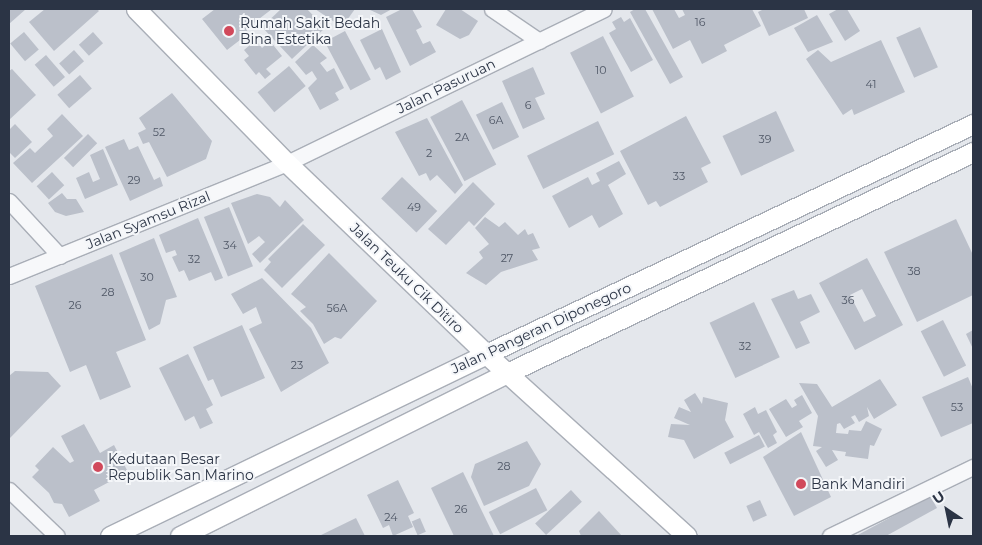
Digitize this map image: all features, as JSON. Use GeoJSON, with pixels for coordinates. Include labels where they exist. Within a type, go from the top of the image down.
{"type":"FeatureCollection","features":[{"type":"Feature","properties":{"kind":"main road","name":"Jalan Teuku Cik Ditiro"},"geometry":{"type":"LineString","coordinates":[[136,9],[287,162],[486,354],[687,536]]}},
{"type":"Feature","properties":{"kind":"main road","name":"Jalan Pangeran Diponegoro"},"geometry":{"type":"LineString","coordinates":[[110,536],[486,354],[973,124]]}},
{"type":"Feature","properties":{"kind":"main road","name":"Jalan Pangeran Diponegoro"},"geometry":{"type":"LineString","coordinates":[[180,536],[507,373],[973,152]]}},
{"type":"Feature","properties":{"kind":"main road"},"geometry":{"type":"LineString","coordinates":[[908,155],[923,157],[927,162],[925,175]]}},
{"type":"Feature","properties":{"kind":"street"},"geometry":{"type":"LineString","coordinates":[[492,9],[539,41]]}},
{"type":"Feature","properties":{"kind":"street","name":"Jalan Pasuruan"},"geometry":{"type":"LineString","coordinates":[[287,162],[604,9]]}},
{"type":"Feature","properties":{"kind":"street","name":"Jalan Syamsu Rizal"},"geometry":{"type":"LineString","coordinates":[[9,276],[287,162]]}},
{"type":"Feature","properties":{"kind":"street"},"geometry":{"type":"LineString","coordinates":[[9,201],[60,256]]}},
{"type":"Feature","properties":{"kind":"street"},"geometry":{"type":"LineString","coordinates":[[830,536],[973,467]]}},
{"type":"Feature","properties":{"kind":"street"},"geometry":{"type":"LineString","coordinates":[[9,490],[57,536]]}},
{"type":"Feature","properties":{"kind":"building"},"geometry":{"type":"Polygon","coordinates":[[[9,9],[26,9],[9,24],[9,9]]]}},
{"type":"Feature","properties":{"kind":"building"},"geometry":{"type":"Polygon","coordinates":[[[45,9],[97,9],[99,11],[54,51],[29,22],[45,9]]]}},
{"type":"Feature","properties":{"kind":"building","name":"Rumah Sakit Bedah Bina Estetika"},"geometry":{"type":"Polygon","coordinates":[[[215,9],[272,9],[246,29],[249,33],[227,50],[202,19],[215,9]]]}},
{"type":"Feature","properties":{"kind":"building"},"geometry":{"type":"Polygon","coordinates":[[[281,9],[307,9],[325,28],[292,59],[262,27],[281,9]]]}},
{"type":"Feature","properties":{"kind":"building"},"geometry":{"type":"Polygon","coordinates":[[[315,9],[355,9],[342,27],[315,9]]]}},
{"type":"Feature","properties":{"kind":"building"},"geometry":{"type":"Polygon","coordinates":[[[368,9],[392,9],[381,15],[368,9]]]}},
{"type":"Feature","properties":{"kind":"building"},"geometry":{"type":"Polygon","coordinates":[[[402,9],[412,9],[422,27],[416,30],[423,44],[430,41],[436,52],[410,66],[386,17],[402,9]]]}},
{"type":"Feature","properties":{"kind":"building"},"geometry":{"type":"Polygon","coordinates":[[[446,9],[460,9],[478,21],[469,35],[460,39],[436,25],[446,9]]]}},
{"type":"Feature","properties":{"kind":"building"},"geometry":{"type":"Polygon","coordinates":[[[635,9],[645,9],[683,77],[670,84],[630,12],[635,9]]]}},
{"type":"Feature","properties":{"kind":"building"},"geometry":{"type":"Polygon","coordinates":[[[652,9],[674,9],[679,18],[685,15],[682,9],[752,9],[761,26],[724,45],[727,51],[702,64],[690,40],[673,49],[652,9]]]}},
{"type":"Feature","properties":{"kind":"building"},"geometry":{"type":"Polygon","coordinates":[[[764,9],[804,9],[808,18],[769,36],[758,12],[764,9]]]}},
{"type":"Feature","properties":{"kind":"building"},"geometry":{"type":"Polygon","coordinates":[[[838,9],[847,9],[860,31],[845,41],[829,14],[838,9]]]}},
{"type":"Feature","properties":{"kind":"building"},"geometry":{"type":"Polygon","coordinates":[[[817,15],[833,42],[808,52],[794,28],[817,15]]]}},
{"type":"Feature","properties":{"kind":"building"},"geometry":{"type":"Polygon","coordinates":[[[621,17],[624,22],[630,18],[653,60],[631,72],[609,33],[616,29],[612,22],[621,17]]]}},
{"type":"Feature","properties":{"kind":"building"},"geometry":{"type":"Polygon","coordinates":[[[920,27],[938,67],[914,78],[896,38],[920,27]]]}},
{"type":"Feature","properties":{"kind":"building"},"geometry":{"type":"Polygon","coordinates":[[[382,29],[401,72],[386,80],[380,67],[375,70],[360,40],[382,29]]]}},
{"type":"Feature","properties":{"kind":"building"},"geometry":{"type":"Polygon","coordinates":[[[345,31],[371,80],[351,90],[325,42],[345,31]]]}},
{"type":"Feature","properties":{"kind":"building"},"geometry":{"type":"Polygon","coordinates":[[[24,32],[39,50],[25,61],[10,44],[24,32]]]}},
{"type":"Feature","properties":{"kind":"building"},"geometry":{"type":"Polygon","coordinates":[[[93,32],[103,43],[89,56],[79,45],[93,32]]]}},
{"type":"Feature","properties":{"kind":"building"},"geometry":{"type":"Polygon","coordinates":[[[603,36],[634,97],[601,113],[570,53],[603,36]]]}},
{"type":"Feature","properties":{"kind":"building"},"geometry":{"type":"Polygon","coordinates":[[[256,40],[262,48],[270,41],[282,56],[266,69],[271,74],[265,79],[259,72],[256,75],[244,60],[249,56],[244,50],[256,40]]]}},
{"type":"Feature","properties":{"kind":"building"},"geometry":{"type":"Polygon","coordinates":[[[881,40],[905,92],[854,115],[852,109],[843,115],[806,59],[818,50],[831,62],[881,40]]]}},
{"type":"Feature","properties":{"kind":"building"},"geometry":{"type":"Polygon","coordinates":[[[313,45],[327,58],[320,63],[327,72],[334,68],[344,88],[335,93],[339,100],[320,110],[308,88],[317,79],[312,71],[306,75],[295,62],[313,45]]]}},
{"type":"Feature","properties":{"kind":"building"},"geometry":{"type":"Polygon","coordinates":[[[74,50],[84,61],[69,75],[59,63],[74,50]]]}},
{"type":"Feature","properties":{"kind":"building"},"geometry":{"type":"Polygon","coordinates":[[[46,55],[65,77],[54,87],[35,65],[46,55]]]}},
{"type":"Feature","properties":{"kind":"building"},"geometry":{"type":"Polygon","coordinates":[[[289,66],[306,86],[274,112],[258,92],[289,66]]]}},
{"type":"Feature","properties":{"kind":"building"},"geometry":{"type":"Polygon","coordinates":[[[533,67],[545,94],[535,98],[545,119],[523,129],[502,81],[533,67]]]}},
{"type":"Feature","properties":{"kind":"building"},"geometry":{"type":"Polygon","coordinates":[[[12,69],[36,95],[9,120],[9,71],[12,69]]]}},
{"type":"Feature","properties":{"kind":"building"},"geometry":{"type":"Polygon","coordinates":[[[80,75],[92,89],[69,108],[57,95],[80,75]]]}},
{"type":"Feature","properties":{"kind":"building"},"geometry":{"type":"Polygon","coordinates":[[[172,93],[212,141],[206,159],[167,177],[149,142],[143,144],[138,133],[146,129],[139,118],[172,93]]]}},
{"type":"Feature","properties":{"kind":"building"},"geometry":{"type":"Polygon","coordinates":[[[462,100],[496,164],[464,181],[430,117],[462,100]]]}},
{"type":"Feature","properties":{"kind":"building"},"geometry":{"type":"Polygon","coordinates":[[[502,102],[519,137],[493,150],[476,115],[502,102]]]}},
{"type":"Feature","properties":{"kind":"building"},"geometry":{"type":"Polygon","coordinates":[[[776,111],[795,151],[741,176],[723,136],[776,111]]]}},
{"type":"Feature","properties":{"kind":"building"},"geometry":{"type":"Polygon","coordinates":[[[62,114],[83,136],[32,183],[13,163],[30,148],[35,153],[53,136],[47,129],[62,114]]]}},
{"type":"Feature","properties":{"kind":"building"},"geometry":{"type":"Polygon","coordinates":[[[686,116],[711,163],[701,168],[708,182],[660,207],[656,201],[648,205],[620,151],[686,116]]]}},
{"type":"Feature","properties":{"kind":"building"},"geometry":{"type":"Polygon","coordinates":[[[427,118],[463,185],[455,194],[437,175],[430,181],[426,173],[419,176],[395,132],[427,118]]]}},
{"type":"Feature","properties":{"kind":"building"},"geometry":{"type":"Polygon","coordinates":[[[598,121],[614,154],[543,189],[527,156],[598,121]]]}},
{"type":"Feature","properties":{"kind":"building"},"geometry":{"type":"Polygon","coordinates":[[[15,124],[32,142],[15,158],[9,152],[9,130],[15,124]]]}},
{"type":"Feature","properties":{"kind":"building"},"geometry":{"type":"Polygon","coordinates":[[[88,134],[97,143],[73,167],[64,158],[88,134]]]}},
{"type":"Feature","properties":{"kind":"building"},"geometry":{"type":"Polygon","coordinates":[[[124,139],[129,150],[138,146],[154,180],[160,177],[163,186],[130,201],[105,147],[124,139]]]}},
{"type":"Feature","properties":{"kind":"building"},"geometry":{"type":"Polygon","coordinates":[[[103,149],[118,185],[85,199],[76,178],[89,172],[93,182],[100,179],[90,155],[103,149]]]}},
{"type":"Feature","properties":{"kind":"building"},"geometry":{"type":"Polygon","coordinates":[[[619,161],[626,174],[608,185],[623,214],[599,228],[592,215],[569,228],[552,196],[588,177],[592,185],[600,181],[596,173],[619,161]]]}},
{"type":"Feature","properties":{"kind":"building"},"geometry":{"type":"Polygon","coordinates":[[[52,172],[64,185],[49,199],[37,186],[52,172]]]}},
{"type":"Feature","properties":{"kind":"building"},"geometry":{"type":"Polygon","coordinates":[[[402,177],[437,211],[416,233],[381,199],[402,177]]]}},
{"type":"Feature","properties":{"kind":"building"},"geometry":{"type":"Polygon","coordinates":[[[473,182],[495,204],[474,226],[469,221],[446,245],[428,229],[473,182]]]}},
{"type":"Feature","properties":{"kind":"building"},"geometry":{"type":"Polygon","coordinates":[[[62,193],[67,199],[76,199],[84,212],[66,216],[55,212],[48,203],[62,193]]]}},
{"type":"Feature","properties":{"kind":"building"},"geometry":{"type":"Polygon","coordinates":[[[257,194],[270,197],[280,207],[285,200],[304,220],[260,263],[252,254],[265,242],[259,236],[248,244],[231,203],[257,194]]]}},
{"type":"Feature","properties":{"kind":"building"},"geometry":{"type":"Polygon","coordinates":[[[229,207],[253,266],[228,276],[204,217],[229,207]]]}},
{"type":"Feature","properties":{"kind":"building"},"geometry":{"type":"Polygon","coordinates":[[[485,217],[499,227],[505,222],[518,235],[525,229],[528,235],[533,233],[540,248],[532,250],[538,260],[501,272],[486,285],[466,273],[483,258],[479,252],[489,244],[475,228],[485,217]]]}},
{"type":"Feature","properties":{"kind":"building"},"geometry":{"type":"Polygon","coordinates":[[[198,218],[223,278],[215,281],[211,272],[189,281],[184,270],[179,272],[172,257],[177,255],[175,250],[166,253],[159,235],[198,218]]]}},
{"type":"Feature","properties":{"kind":"building"},"geometry":{"type":"Polygon","coordinates":[[[956,219],[973,255],[973,295],[917,322],[884,252],[956,219]]]}},
{"type":"Feature","properties":{"kind":"building"},"geometry":{"type":"Polygon","coordinates":[[[303,224],[325,245],[282,288],[264,270],[271,262],[268,259],[303,224]]]}},
{"type":"Feature","properties":{"kind":"building"},"geometry":{"type":"Polygon","coordinates":[[[154,238],[177,297],[166,300],[160,324],[149,330],[119,253],[154,238]]]}},
{"type":"Feature","properties":{"kind":"building"},"geometry":{"type":"Polygon","coordinates":[[[329,253],[377,301],[341,339],[335,337],[324,344],[313,324],[300,311],[306,307],[291,294],[329,253]]]}},
{"type":"Feature","properties":{"kind":"building"},"geometry":{"type":"Polygon","coordinates":[[[112,254],[146,340],[116,352],[131,387],[100,400],[86,365],[70,372],[35,286],[112,254]]]}},
{"type":"Feature","properties":{"kind":"building"},"geometry":{"type":"Polygon","coordinates":[[[867,258],[903,325],[855,350],[819,283],[867,258]],[[862,289],[850,295],[864,322],[876,316],[862,289]]]}},
{"type":"Feature","properties":{"kind":"building"},"geometry":{"type":"Polygon","coordinates":[[[262,278],[311,328],[329,363],[281,392],[249,329],[262,323],[256,307],[243,314],[231,294],[262,278]]]}},
{"type":"Feature","properties":{"kind":"building"},"geometry":{"type":"Polygon","coordinates":[[[794,290],[798,299],[811,294],[820,312],[800,322],[810,343],[796,349],[771,299],[794,290]]]}},
{"type":"Feature","properties":{"kind":"building"},"geometry":{"type":"Polygon","coordinates":[[[754,302],[780,357],[735,378],[710,323],[754,302]]]}},
{"type":"Feature","properties":{"kind":"building"},"geometry":{"type":"Polygon","coordinates":[[[943,320],[966,365],[944,377],[921,331],[943,320]]]}},
{"type":"Feature","properties":{"kind":"building"},"geometry":{"type":"Polygon","coordinates":[[[242,325],[265,378],[221,397],[213,379],[208,381],[193,347],[242,325]]]}},
{"type":"Feature","properties":{"kind":"building"},"geometry":{"type":"Polygon","coordinates":[[[973,330],[973,349],[966,334],[973,330]]]}},
{"type":"Feature","properties":{"kind":"building"},"geometry":{"type":"Polygon","coordinates":[[[188,354],[213,405],[206,409],[213,423],[200,429],[194,416],[185,421],[159,368],[188,354]]]}},
{"type":"Feature","properties":{"kind":"building"},"geometry":{"type":"Polygon","coordinates":[[[15,371],[48,372],[61,386],[9,439],[9,376],[15,371]]]}},
{"type":"Feature","properties":{"kind":"building"},"geometry":{"type":"Polygon","coordinates":[[[968,377],[973,389],[973,423],[941,437],[922,397],[968,377]]]}},
{"type":"Feature","properties":{"kind":"building"},"geometry":{"type":"Polygon","coordinates":[[[880,379],[897,405],[874,419],[867,407],[869,416],[859,422],[855,415],[851,417],[855,423],[844,429],[840,423],[837,424],[836,433],[848,434],[849,430],[861,431],[866,421],[882,429],[874,446],[870,445],[868,459],[845,456],[846,452],[832,450],[838,460],[826,467],[816,451],[822,447],[813,446],[818,416],[799,383],[817,384],[832,407],[880,379]]]}},
{"type":"Feature","properties":{"kind":"building"},"geometry":{"type":"Polygon","coordinates":[[[695,393],[702,404],[703,397],[728,403],[725,420],[734,437],[694,459],[684,440],[668,437],[671,424],[690,425],[674,418],[679,407],[691,412],[684,400],[695,393]]]}},
{"type":"Feature","properties":{"kind":"building"},"geometry":{"type":"Polygon","coordinates":[[[802,395],[812,413],[799,421],[803,427],[786,437],[769,409],[786,399],[792,408],[797,405],[794,400],[802,395]]]}},
{"type":"Feature","properties":{"kind":"building"},"geometry":{"type":"Polygon","coordinates":[[[755,407],[758,414],[766,410],[777,432],[773,435],[777,443],[768,448],[759,432],[754,435],[743,414],[755,407]]]}},
{"type":"Feature","properties":{"kind":"building","name":"Kedutaan Besar Republik San Marino"},"geometry":{"type":"Polygon","coordinates":[[[84,424],[100,453],[114,445],[128,472],[94,490],[100,501],[69,517],[62,504],[54,503],[49,493],[32,477],[39,470],[35,466],[53,447],[70,463],[74,461],[61,436],[84,424]]]}},
{"type":"Feature","properties":{"kind":"building","name":"Bank Mandiri"},"geometry":{"type":"Polygon","coordinates":[[[801,432],[831,497],[794,516],[763,457],[801,432]]]}},
{"type":"Feature","properties":{"kind":"building"},"geometry":{"type":"Polygon","coordinates":[[[759,435],[765,447],[730,464],[724,453],[759,435]]]}},
{"type":"Feature","properties":{"kind":"building"},"geometry":{"type":"Polygon","coordinates":[[[527,441],[541,464],[529,486],[484,506],[471,477],[475,464],[527,441]]]}},
{"type":"Feature","properties":{"kind":"building"},"geometry":{"type":"Polygon","coordinates":[[[463,472],[494,536],[454,536],[431,488],[463,472]]]}},
{"type":"Feature","properties":{"kind":"building"},"geometry":{"type":"Polygon","coordinates":[[[398,480],[414,513],[408,516],[413,527],[393,536],[389,525],[383,528],[367,495],[398,480]]]}},
{"type":"Feature","properties":{"kind":"building"},"geometry":{"type":"Polygon","coordinates":[[[536,488],[547,510],[500,534],[489,512],[536,488]]]}},
{"type":"Feature","properties":{"kind":"building"},"geometry":{"type":"Polygon","coordinates":[[[571,490],[582,502],[546,535],[535,523],[571,490]]]}},
{"type":"Feature","properties":{"kind":"building"},"geometry":{"type":"Polygon","coordinates":[[[930,496],[937,508],[886,536],[856,536],[930,496]]]}},
{"type":"Feature","properties":{"kind":"building"},"geometry":{"type":"Polygon","coordinates":[[[760,500],[767,516],[753,522],[746,506],[760,500]]]}},
{"type":"Feature","properties":{"kind":"building"},"geometry":{"type":"Polygon","coordinates":[[[599,511],[622,536],[581,536],[579,531],[599,511]]]}},
{"type":"Feature","properties":{"kind":"building"},"geometry":{"type":"Polygon","coordinates":[[[356,518],[365,536],[319,536],[356,518]]]}},
{"type":"Feature","properties":{"kind":"building"},"geometry":{"type":"Polygon","coordinates":[[[420,518],[426,532],[418,535],[412,522],[420,518]]]}},
{"type":"Feature","properties":{"kind":"place","name":"Rumah Sakit Bedah Bina Estetika"},"geometry":{"type":"Point","coordinates":[229,31]}},
{"type":"Feature","properties":{"kind":"place","name":"Kedutaan Besar Republik San Marino"},"geometry":{"type":"Point","coordinates":[98,467]}},
{"type":"Feature","properties":{"kind":"place","name":"Bank Mandiri"},"geometry":{"type":"Point","coordinates":[801,484]}}]}
